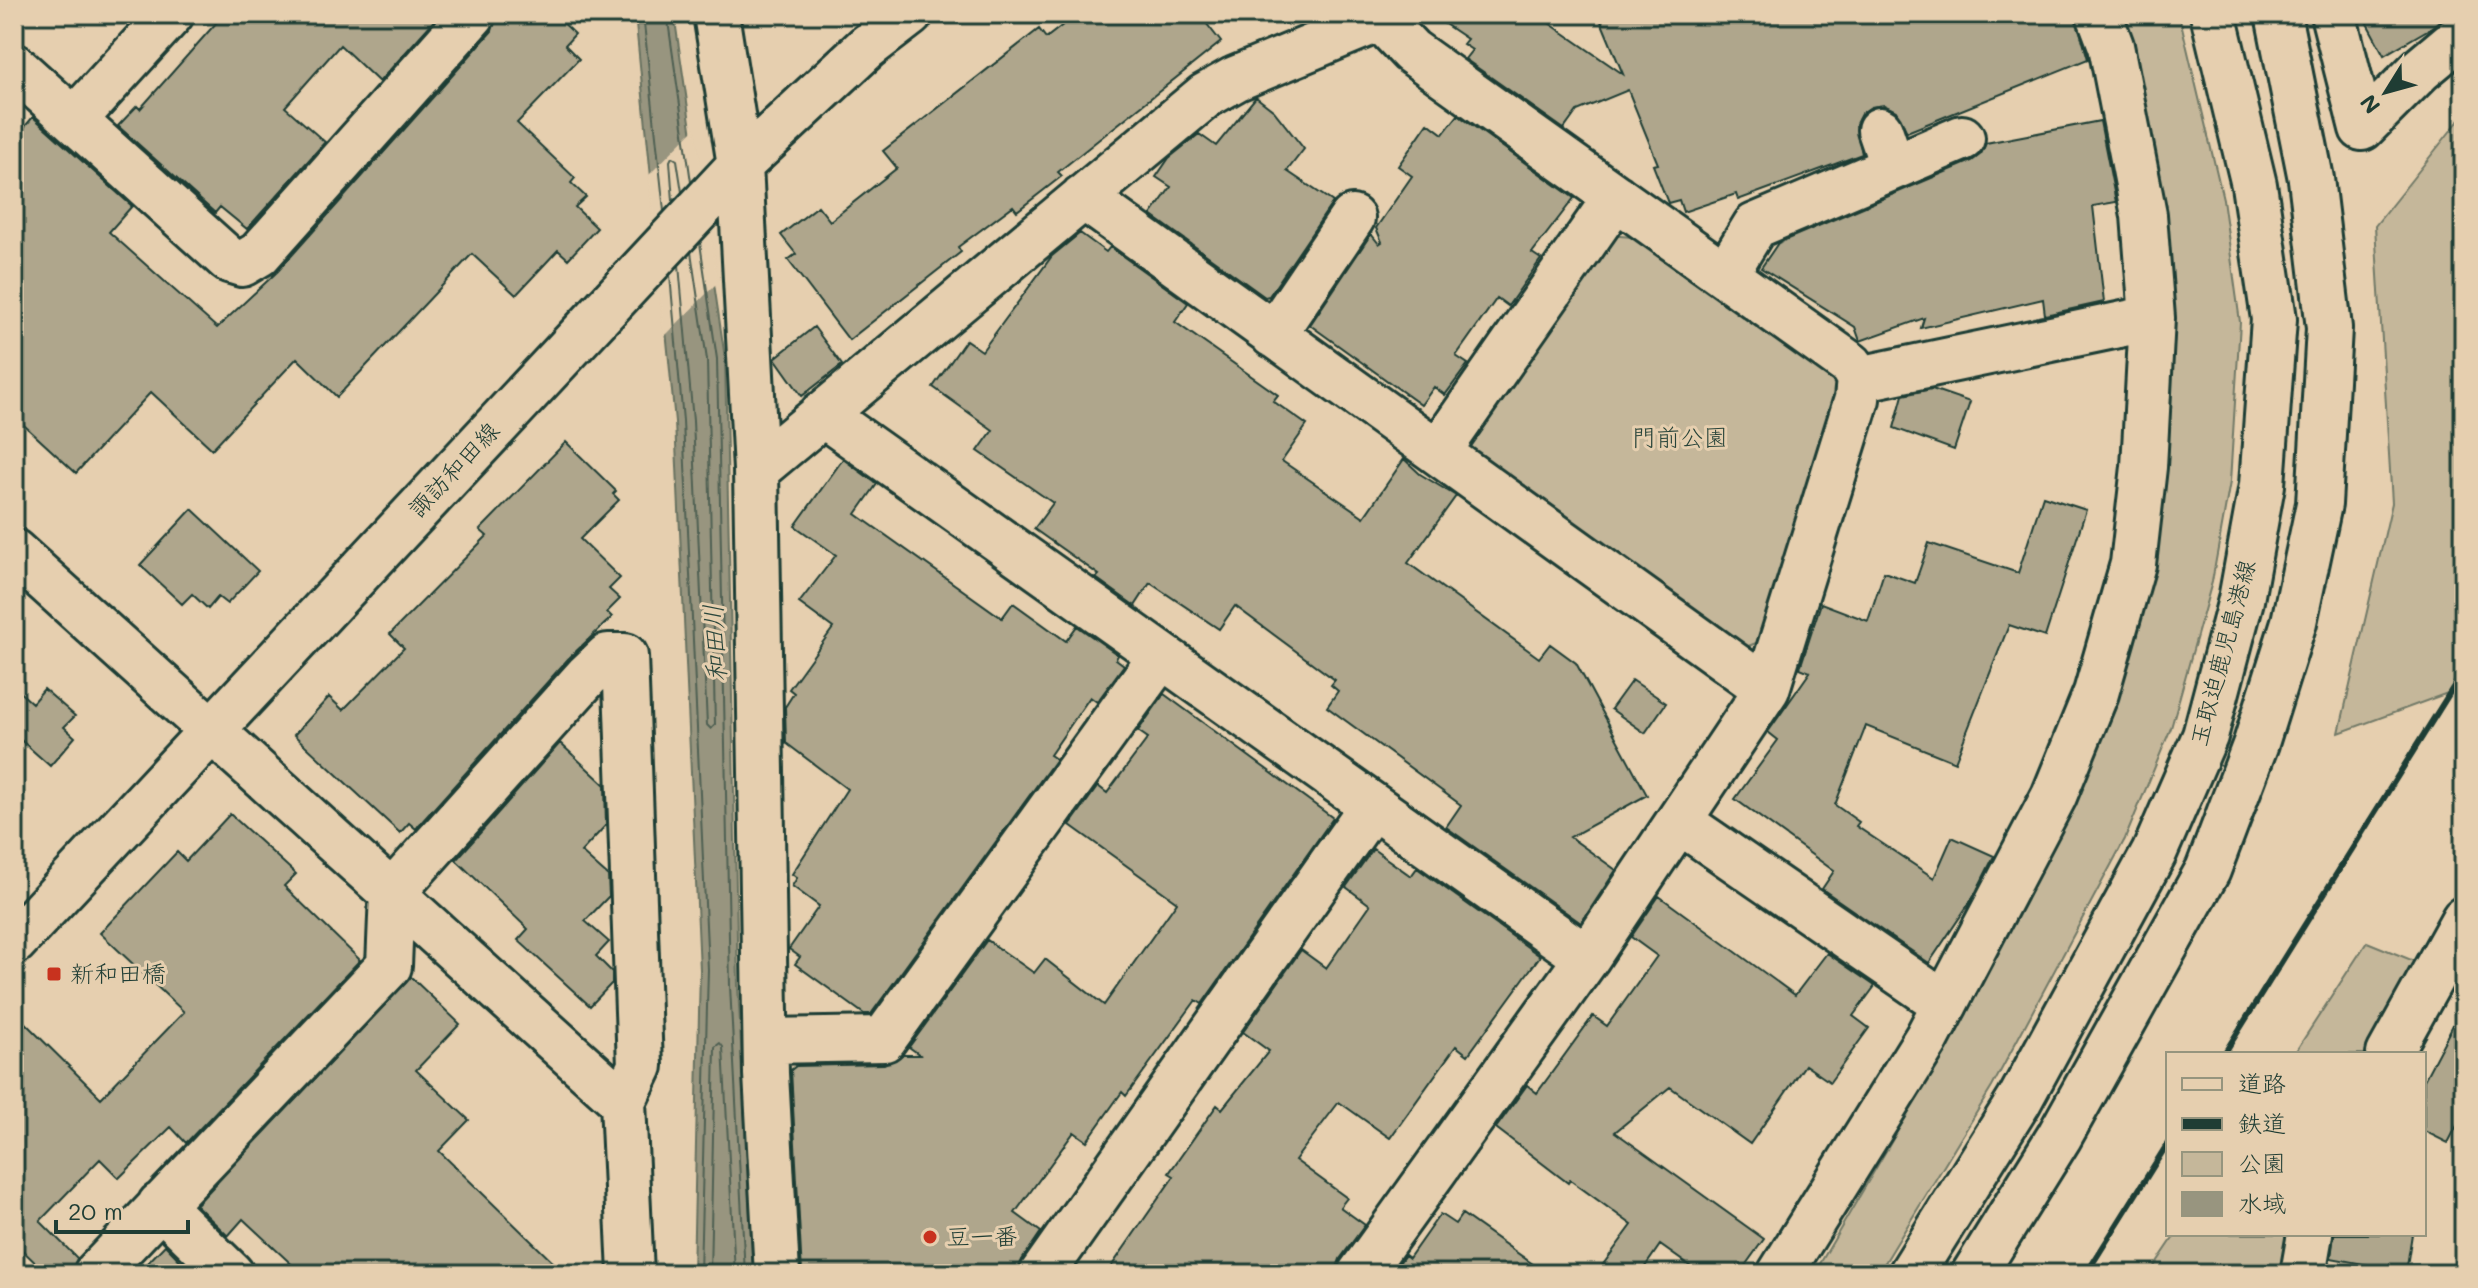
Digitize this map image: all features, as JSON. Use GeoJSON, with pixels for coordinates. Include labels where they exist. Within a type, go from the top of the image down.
{"type":"FeatureCollection","features":[{"type":"Feature","properties":{"kind":"street"},"geometry":{"type":"LineString","coordinates":[[75,119],[171,14]]}},
{"type":"Feature","properties":{"kind":"street"},"geometry":{"type":"LineString","coordinates":[[14,66],[229,260],[248,263],[473,14]]}},
{"type":"Feature","properties":{"kind":"street"},"geometry":{"type":"LineString","coordinates":[[716,14],[740,165],[756,470],[767,1041],[777,1274]]}},
{"type":"Feature","properties":{"kind":"street","name":"諏訪和田線"},"geometry":{"type":"LineString","coordinates":[[14,942],[740,165],[867,47],[910,14]]}},
{"type":"Feature","properties":{"kind":"street"},"geometry":{"type":"LineString","coordinates":[[1780,1274],[1945,1004],[2054,796],[2096,693],[2133,564],[2144,467],[2152,318],[2144,215],[2111,46],[2099,14]]}},
{"type":"Feature","properties":{"kind":"street","name":"玉取迫鹿児島港線"},"geometry":{"type":"LineString","coordinates":[[1911,1274],[2019,1101],[2154,853],[2205,736],[2241,600],[2262,485],[2274,319],[2254,185],[2213,14]]}},
{"type":"Feature","properties":{"kind":"street"},"geometry":{"type":"LineString","coordinates":[[1974,1274],[2059,1137],[2208,870],[2256,743],[2294,622],[2319,504],[2329,328],[2311,179],[2278,14]]}},
{"type":"Feature","properties":{"kind":"street"},"geometry":{"type":"LineString","coordinates":[[2333,14],[2362,128],[2420,70],[2464,33]]}},
{"type":"Feature","properties":{"kind":"street"},"geometry":{"type":"LineString","coordinates":[[756,470],[1205,96],[1235,79],[1382,16],[1411,51],[1851,365],[1859,379],[1857,399],[1767,689],[1587,958],[1360,1274]]}},
{"type":"Feature","properties":{"kind":"street"},"geometry":{"type":"LineString","coordinates":[[1725,275],[1755,226],[1886,148],[1962,138]]}},
{"type":"Feature","properties":{"kind":"street"},"geometry":{"type":"LineString","coordinates":[[1083,197],[1767,689]]}},
{"type":"Feature","properties":{"kind":"street"},"geometry":{"type":"LineString","coordinates":[[1438,452],[1616,197]]}},
{"type":"Feature","properties":{"kind":"street"},"geometry":{"type":"LineString","coordinates":[[1273,335],[1352,218]]}},
{"type":"Feature","properties":{"kind":"street"},"geometry":{"type":"LineString","coordinates":[[1859,379],[2152,318]]}},
{"type":"Feature","properties":{"kind":"street"},"geometry":{"type":"LineString","coordinates":[[822,414],[1587,958]]}},
{"type":"Feature","properties":{"kind":"street"},"geometry":{"type":"LineString","coordinates":[[14,552],[623,1102]]}},
{"type":"Feature","properties":{"kind":"street"},"geometry":{"type":"LineString","coordinates":[[96,1274],[389,966],[392,893],[587,676],[608,656],[625,656],[640,1066],[623,1102],[631,1274]]}},
{"type":"Feature","properties":{"kind":"street"},"geometry":{"type":"LineString","coordinates":[[767,1041],[884,1039],[1161,656]]}},
{"type":"Feature","properties":{"kind":"street"},"geometry":{"type":"LineString","coordinates":[[1042,1274],[1372,806]]}},
{"type":"Feature","properties":{"kind":"street"},"geometry":{"type":"LineString","coordinates":[[1679,821],[1945,1004]]}},
{"type":"Feature","properties":{"kind":"street"},"geometry":{"type":"LineString","coordinates":[[2391,1052],[2450,979],[2464,919]]}},
{"type":"Feature","properties":{"kind":"street"},"geometry":{"type":"LineString","coordinates":[[160,1205],[231,1274]]}},
{"type":"Feature","properties":{"kind":"street"},"geometry":{"type":"LineString","coordinates":[[2303,1274],[2310,1236]]}},
{"type":"Feature","properties":{"kind":"green space"},"geometry":{"type":"Polygon","coordinates":[[[2119,14],[2179,14],[2223,199],[2240,322],[2230,482],[2212,582],[2171,728],[2125,839],[1992,1087],[1878,1274],[1814,1274],[1942,1055],[2151,572],[2119,14]]]}},
{"type":"Feature","properties":{"kind":"green space"},"geometry":{"type":"Polygon","coordinates":[[[2464,114],[2464,687],[2339,733],[2392,503],[2375,226],[2464,114]]]}},
{"type":"Feature","properties":{"kind":"green space","name":"門前公園"},"geometry":{"type":"Polygon","coordinates":[[[1608,235],[1632,237],[1834,381],[1838,395],[1766,639],[1741,649],[1471,453],[1466,439],[1608,235]]]}},
{"type":"Feature","properties":{"kind":"green space"},"geometry":{"type":"Polygon","coordinates":[[[2367,942],[2414,961],[2372,1052],[2295,1052],[2367,942]]]}},
{"type":"Feature","properties":{"kind":"green space"},"geometry":{"type":"Polygon","coordinates":[[[2175,1236],[2294,1236],[2286,1274],[2149,1274],[2175,1236]]]}},
{"type":"Feature","properties":{"kind":"water","name":"和田川"},"geometry":{"type":"Polygon","coordinates":[[[635,14],[674,14],[725,358],[738,986],[753,1274],[693,1274],[700,970],[675,422],[635,14]]]}},
{"type":"Feature","properties":{"kind":"pier"},"geometry":{"type":"Polygon","coordinates":[[[695,128],[718,282],[664,337],[649,175],[695,128]]]}},
{"type":"Feature","properties":{"kind":"building"},"geometry":{"type":"Polygon","coordinates":[[[224,14],[440,14],[379,82],[340,45],[285,107],[325,142],[247,229],[220,207],[215,213],[118,126],[137,106],[140,109],[224,14]]]}},
{"type":"Feature","properties":{"kind":"building"},"geometry":{"type":"Polygon","coordinates":[[[497,14],[554,14],[575,34],[565,45],[579,59],[517,123],[575,178],[571,183],[586,197],[575,207],[597,228],[568,259],[558,250],[516,295],[472,254],[337,397],[297,358],[212,449],[151,392],[76,473],[14,416],[14,139],[33,117],[132,206],[109,232],[217,328],[278,271],[492,31],[497,14]]]}},
{"type":"Feature","properties":{"kind":"building"},"geometry":{"type":"Polygon","coordinates":[[[1077,14],[1199,14],[1221,42],[1058,172],[1062,176],[1017,211],[1013,206],[958,247],[961,252],[849,340],[788,260],[796,254],[781,235],[818,206],[830,221],[897,168],[883,151],[1039,29],[1046,38],[1077,14]]]}},
{"type":"Feature","properties":{"kind":"building"},"geometry":{"type":"Polygon","coordinates":[[[1430,14],[1536,14],[1623,74],[1598,14],[2075,14],[2088,59],[1907,132],[1896,111],[1884,105],[1871,107],[1861,114],[1856,124],[1862,154],[1738,200],[1736,194],[1683,212],[1679,200],[1668,203],[1653,165],[1658,164],[1628,90],[1577,111],[1564,129],[1465,59],[1472,50],[1463,44],[1467,39],[1430,14]]]}},
{"type":"Feature","properties":{"kind":"building"},"geometry":{"type":"Polygon","coordinates":[[[2362,14],[2448,14],[2384,55],[2362,14]]]}},
{"type":"Feature","properties":{"kind":"building"},"geometry":{"type":"Polygon","coordinates":[[[1256,97],[1274,111],[1304,149],[1287,171],[1333,202],[1269,296],[1265,297],[1151,215],[1171,187],[1156,177],[1169,158],[1199,134],[1216,146],[1256,97]]]}},
{"type":"Feature","properties":{"kind":"building"},"geometry":{"type":"Polygon","coordinates":[[[1458,115],[1574,198],[1532,253],[1541,259],[1508,306],[1497,298],[1456,356],[1468,364],[1445,395],[1434,387],[1421,405],[1310,325],[1371,234],[1379,244],[1382,242],[1376,228],[1412,176],[1398,166],[1428,123],[1443,134],[1458,115]]]}},
{"type":"Feature","properties":{"kind":"building"},"geometry":{"type":"Polygon","coordinates":[[[2100,121],[2116,202],[2093,206],[2104,302],[2045,315],[2043,299],[1921,328],[1924,318],[1860,341],[1855,327],[1761,268],[1778,243],[1972,161],[1981,154],[1986,143],[2100,121]]]}},
{"type":"Feature","properties":{"kind":"building"},"geometry":{"type":"Polygon","coordinates":[[[1080,233],[1106,252],[1110,247],[1188,303],[1175,322],[1278,395],[1273,401],[1307,425],[1282,461],[1364,517],[1404,459],[1420,474],[1456,496],[1408,563],[1539,658],[1550,644],[1576,663],[1647,795],[1570,837],[1616,870],[1581,923],[1446,827],[1461,805],[1327,707],[1338,691],[1331,685],[1335,680],[1235,606],[1219,629],[1150,583],[1135,606],[1096,578],[1099,575],[1034,529],[1053,503],[978,451],[993,430],[933,387],[966,340],[982,351],[1052,256],[1080,233]]]}},
{"type":"Feature","properties":{"kind":"building"},"geometry":{"type":"Polygon","coordinates":[[[814,327],[842,365],[802,396],[775,358],[814,327]]]}},
{"type":"Feature","properties":{"kind":"building"},"geometry":{"type":"Polygon","coordinates":[[[1932,389],[1970,402],[1954,450],[1894,428],[1903,395],[1932,389]]]}},
{"type":"Feature","properties":{"kind":"building"},"geometry":{"type":"Polygon","coordinates":[[[566,442],[616,491],[613,494],[619,500],[580,539],[620,578],[609,589],[620,599],[607,612],[612,617],[568,659],[416,829],[409,823],[400,833],[294,735],[329,697],[343,710],[404,648],[390,634],[487,536],[480,530],[566,442]]]}},
{"type":"Feature","properties":{"kind":"building"},"geometry":{"type":"Polygon","coordinates":[[[843,459],[877,484],[856,514],[1002,618],[1013,603],[1066,641],[1077,626],[1118,655],[1116,659],[1124,665],[1097,702],[1090,697],[1050,755],[1056,759],[871,1014],[864,1014],[795,964],[800,957],[789,949],[819,906],[792,886],[797,878],[792,874],[847,789],[786,743],[785,707],[794,693],[789,689],[833,628],[799,603],[836,555],[795,526],[843,459]]]}},
{"type":"Feature","properties":{"kind":"building"},"geometry":{"type":"Polygon","coordinates":[[[2043,496],[2086,510],[2045,637],[2009,625],[1955,762],[1866,726],[1835,805],[1859,822],[1856,826],[1934,878],[1952,837],[1994,856],[1974,896],[1929,963],[1822,889],[1834,871],[1735,799],[1778,740],[1768,732],[1810,672],[1800,668],[1821,603],[1868,621],[1884,572],[1915,583],[1929,543],[2018,573],[2043,496]]]}},
{"type":"Feature","properties":{"kind":"building"},"geometry":{"type":"Polygon","coordinates":[[[192,509],[258,571],[227,604],[218,597],[208,609],[192,594],[182,604],[140,565],[192,509]]]}},
{"type":"Feature","properties":{"kind":"building"},"geometry":{"type":"Polygon","coordinates":[[[1632,680],[1666,703],[1645,733],[1611,709],[1632,680]]]}},
{"type":"Feature","properties":{"kind":"building"},"geometry":{"type":"Polygon","coordinates":[[[14,687],[32,703],[44,689],[75,716],[64,727],[75,737],[50,766],[14,734],[14,687]]]}},
{"type":"Feature","properties":{"kind":"building"},"geometry":{"type":"Polygon","coordinates":[[[1164,694],[1333,818],[1202,1004],[1196,1000],[1126,1096],[1122,1092],[1087,1141],[1074,1132],[1015,1213],[1041,1232],[1022,1260],[1017,1274],[802,1274],[791,1070],[796,1066],[884,1064],[902,1055],[920,1055],[909,1047],[987,940],[1034,973],[1045,959],[1104,1005],[1177,902],[1070,825],[1098,786],[1107,793],[1148,738],[1138,731],[1164,694]]]}},
{"type":"Feature","properties":{"kind":"building"},"geometry":{"type":"Polygon","coordinates":[[[560,743],[605,785],[606,825],[581,852],[608,876],[609,896],[585,921],[609,942],[596,956],[612,972],[612,983],[590,1006],[518,940],[528,929],[456,860],[560,743]]]}},
{"type":"Feature","properties":{"kind":"building"},"geometry":{"type":"Polygon","coordinates":[[[230,814],[296,874],[284,886],[360,960],[186,1143],[171,1127],[119,1178],[100,1159],[40,1221],[77,1258],[72,1274],[47,1274],[16,1244],[14,1247],[14,1012],[101,1098],[184,1012],[100,933],[177,852],[186,861],[230,814]]]}},
{"type":"Feature","properties":{"kind":"building"},"geometry":{"type":"Polygon","coordinates":[[[1373,849],[1411,876],[1417,868],[1540,956],[1468,1055],[1456,1046],[1390,1138],[1339,1102],[1295,1160],[1347,1198],[1340,1207],[1365,1225],[1340,1259],[1335,1274],[1106,1274],[1174,1176],[1169,1173],[1217,1105],[1222,1109],[1269,1051],[1243,1032],[1301,950],[1326,968],[1370,905],[1346,887],[1373,849]]]}},
{"type":"Feature","properties":{"kind":"building"},"geometry":{"type":"Polygon","coordinates":[[[1659,896],[1795,995],[1827,953],[1875,986],[1853,1016],[1869,1028],[1830,1082],[1805,1065],[1750,1144],[1670,1087],[1615,1132],[1764,1239],[1739,1274],[1701,1274],[1660,1245],[1640,1274],[1596,1274],[1632,1225],[1570,1180],[1568,1183],[1496,1128],[1527,1085],[1537,1093],[1593,1016],[1607,1026],[1657,956],[1631,937],[1659,896]]]}},
{"type":"Feature","properties":{"kind":"building"},"geometry":{"type":"Polygon","coordinates":[[[411,977],[460,1024],[416,1070],[469,1120],[439,1151],[565,1274],[302,1274],[243,1219],[228,1236],[196,1205],[411,977]]]}},
{"type":"Feature","properties":{"kind":"building"},"geometry":{"type":"Polygon","coordinates":[[[2464,1004],[2464,1112],[2448,1143],[2426,1132],[2426,1076],[2464,1004]]]}},
{"type":"Feature","properties":{"kind":"building"},"geometry":{"type":"Polygon","coordinates":[[[1440,1214],[1455,1224],[1462,1214],[1547,1274],[1391,1274],[1405,1255],[1409,1258],[1440,1214]]]}},
{"type":"Feature","properties":{"kind":"building"},"geometry":{"type":"Polygon","coordinates":[[[2334,1236],[2412,1236],[2406,1272],[2331,1258],[2334,1236]]]}},
{"type":"Feature","properties":{"kind":"building"},"geometry":{"type":"Polygon","coordinates":[[[165,1245],[193,1274],[137,1274],[165,1245]]]}},
{"type":"Feature","properties":{"kind":"railway"},"geometry":{"type":"LineString","coordinates":[[2225,1052],[2464,670]]}},
{"type":"Feature","properties":{"kind":"railway"},"geometry":{"type":"LineString","coordinates":[[2086,1274],[2166,1146]]}},
{"type":"Feature","properties":{"kind":"place","name":"新和田橋"},"geometry":{"type":"Point","coordinates":[54,974]}},
{"type":"Feature","properties":{"kind":"place","name":"豆一番"},"geometry":{"type":"Point","coordinates":[930,1237]}}]}
